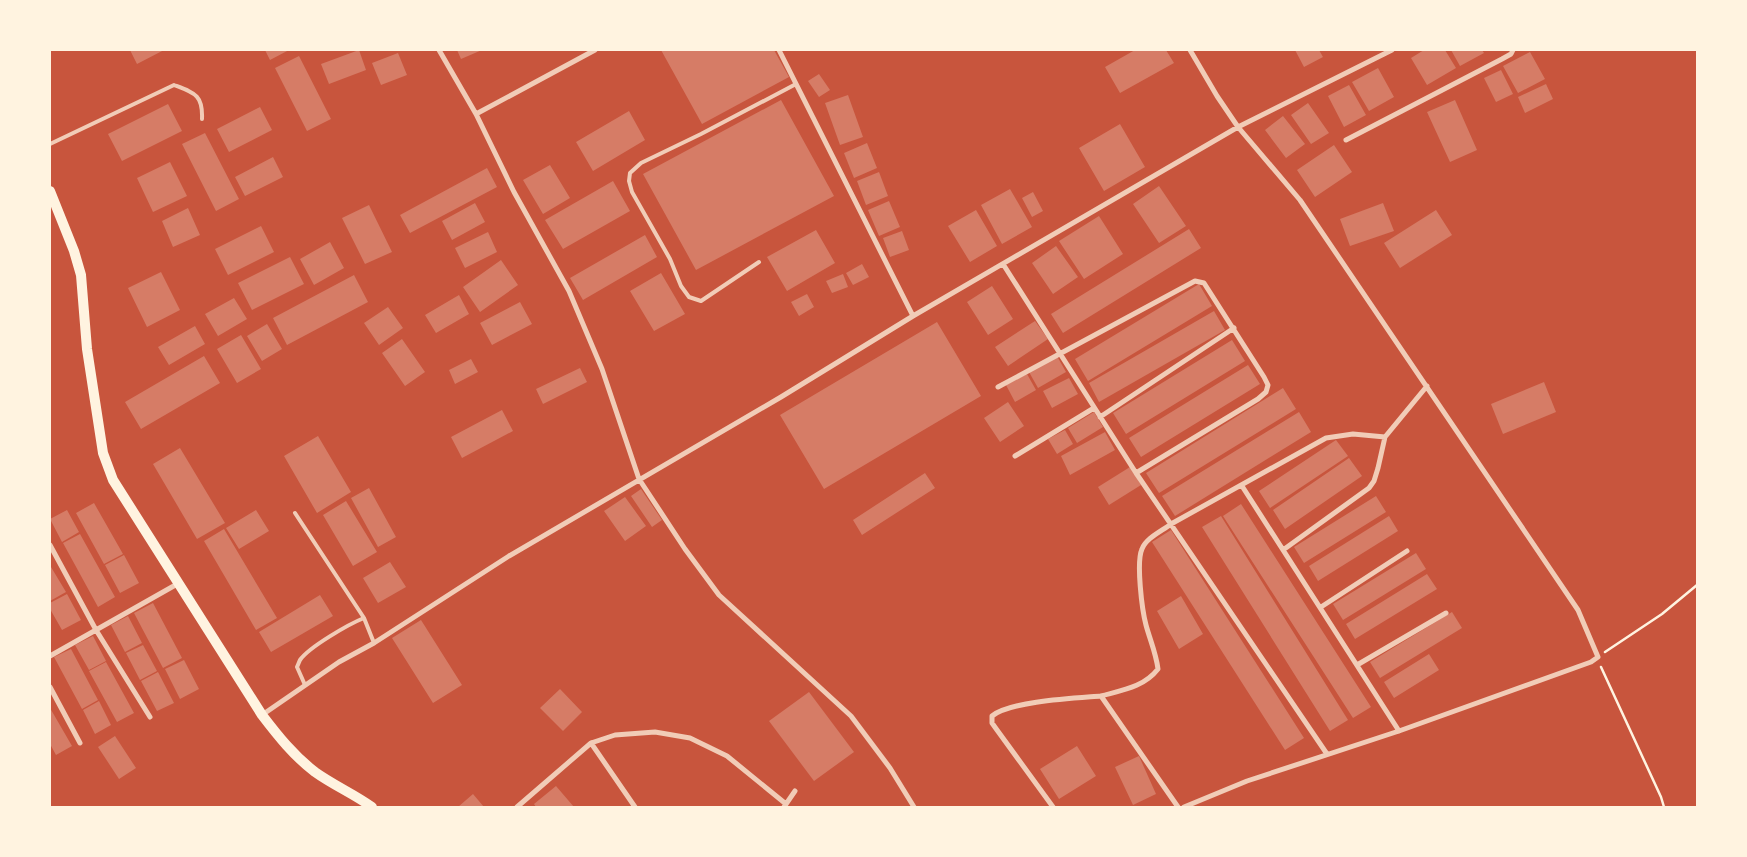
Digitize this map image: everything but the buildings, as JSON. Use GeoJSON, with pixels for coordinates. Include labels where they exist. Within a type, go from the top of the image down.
{"type":"FeatureCollection","features":[{"type":"Feature","properties":{"kind":"main road"},"geometry":{"type":"LineString","coordinates":[[50,191],[81,275],[87,349],[104,452],[113,480],[262,715],[281,740],[296,756],[316,772],[372,807]]}},
{"type":"Feature","properties":{"kind":"street"},"geometry":{"type":"LineString","coordinates":[[439,50],[476,114],[514,192],[569,291],[602,369],[639,479],[684,549],[719,595],[850,716],[890,768],[914,807]]}},
{"type":"Feature","properties":{"kind":"street"},"geometry":{"type":"LineString","coordinates":[[476,114],[595,50]]}},
{"type":"Feature","properties":{"kind":"street"},"geometry":{"type":"LineString","coordinates":[[779,50],[913,316]]}},
{"type":"Feature","properties":{"kind":"street"},"geometry":{"type":"LineString","coordinates":[[1184,807],[1247,781],[1399,731],[1532,684],[1598,658],[1578,610],[1300,200],[1238,127],[1190,50]]}},
{"type":"Feature","properties":{"kind":"street"},"geometry":{"type":"LineString","coordinates":[[262,715],[339,662],[374,643],[509,556],[913,316],[1238,127],[1392,50]]}},
{"type":"Feature","properties":{"kind":"street"},"geometry":{"type":"LineString","coordinates":[[1346,140],[1502,59],[1511,54],[1513,50]]}},
{"type":"Feature","properties":{"kind":"street"},"geometry":{"type":"LineString","coordinates":[[1003,264],[1136,474],[1327,754]]}},
{"type":"Feature","properties":{"kind":"street"},"geometry":{"type":"LineString","coordinates":[[998,387],[1195,281],[1206,285],[1264,377],[1268,385],[1266,392],[1258,399],[1136,474]]}},
{"type":"Feature","properties":{"kind":"street"},"geometry":{"type":"LineString","coordinates":[[1100,417],[1234,328]]}},
{"type":"Feature","properties":{"kind":"street"},"geometry":{"type":"LineString","coordinates":[[1282,550],[1369,488],[1374,481],[1386,437],[1427,386]]}},
{"type":"Feature","properties":{"kind":"street"},"geometry":{"type":"LineString","coordinates":[[1015,456],[1094,408]]}},
{"type":"Feature","properties":{"kind":"street"},"geometry":{"type":"LineString","coordinates":[[1053,807],[997,730],[992,722],[992,716],[999,711],[1042,701],[1101,696],[1145,682],[1158,669],[1157,656],[1145,623],[1140,580],[1142,548],[1149,539],[1171,524],[1326,438],[1353,434],[1386,437]]}},
{"type":"Feature","properties":{"kind":"street"},"geometry":{"type":"LineString","coordinates":[[1242,486],[1399,731]]}},
{"type":"Feature","properties":{"kind":"street"},"geometry":{"type":"LineString","coordinates":[[50,545],[96,630],[150,717]]}},
{"type":"Feature","properties":{"kind":"street"},"geometry":{"type":"LineString","coordinates":[[1321,607],[1406,551]]}},
{"type":"Feature","properties":{"kind":"street"},"geometry":{"type":"LineString","coordinates":[[50,656],[179,583]]}},
{"type":"Feature","properties":{"kind":"street"},"geometry":{"type":"LineString","coordinates":[[1357,665],[1446,613]]}},
{"type":"Feature","properties":{"kind":"street"},"geometry":{"type":"LineString","coordinates":[[50,687],[80,743]]}},
{"type":"Feature","properties":{"kind":"street"},"geometry":{"type":"LineString","coordinates":[[1101,696],[1178,807]]}},
{"type":"Feature","properties":{"kind":"street"},"geometry":{"type":"LineString","coordinates":[[517,807],[591,743],[615,735],[655,732],[690,738],[727,756],[785,806],[795,791]]}},
{"type":"Feature","properties":{"kind":"street"},"geometry":{"type":"LineString","coordinates":[[591,743],[635,807]]}},
{"type":"Feature","properties":{"kind":"lane"},"geometry":{"type":"LineString","coordinates":[[760,262],[701,301],[689,297],[681,286],[657,234],[632,192],[629,176],[635,167],[648,159],[701,134],[796,84]]}},
{"type":"Feature","properties":{"kind":"lane"},"geometry":{"type":"LineString","coordinates":[[50,144],[174,85],[193,93],[198,99],[202,106],[202,119]]}},
{"type":"Feature","properties":{"kind":"lane"},"geometry":{"type":"LineString","coordinates":[[294,513],[364,618],[374,643]]}},
{"type":"Feature","properties":{"kind":"lane"},"geometry":{"type":"LineString","coordinates":[[305,685],[297,668],[300,660],[323,641],[364,618]]}},
{"type":"Feature","properties":{"kind":"path"},"geometry":{"type":"LineString","coordinates":[[1664,807],[1662,797],[1598,658],[1662,614],[1697,585]]}}]}
